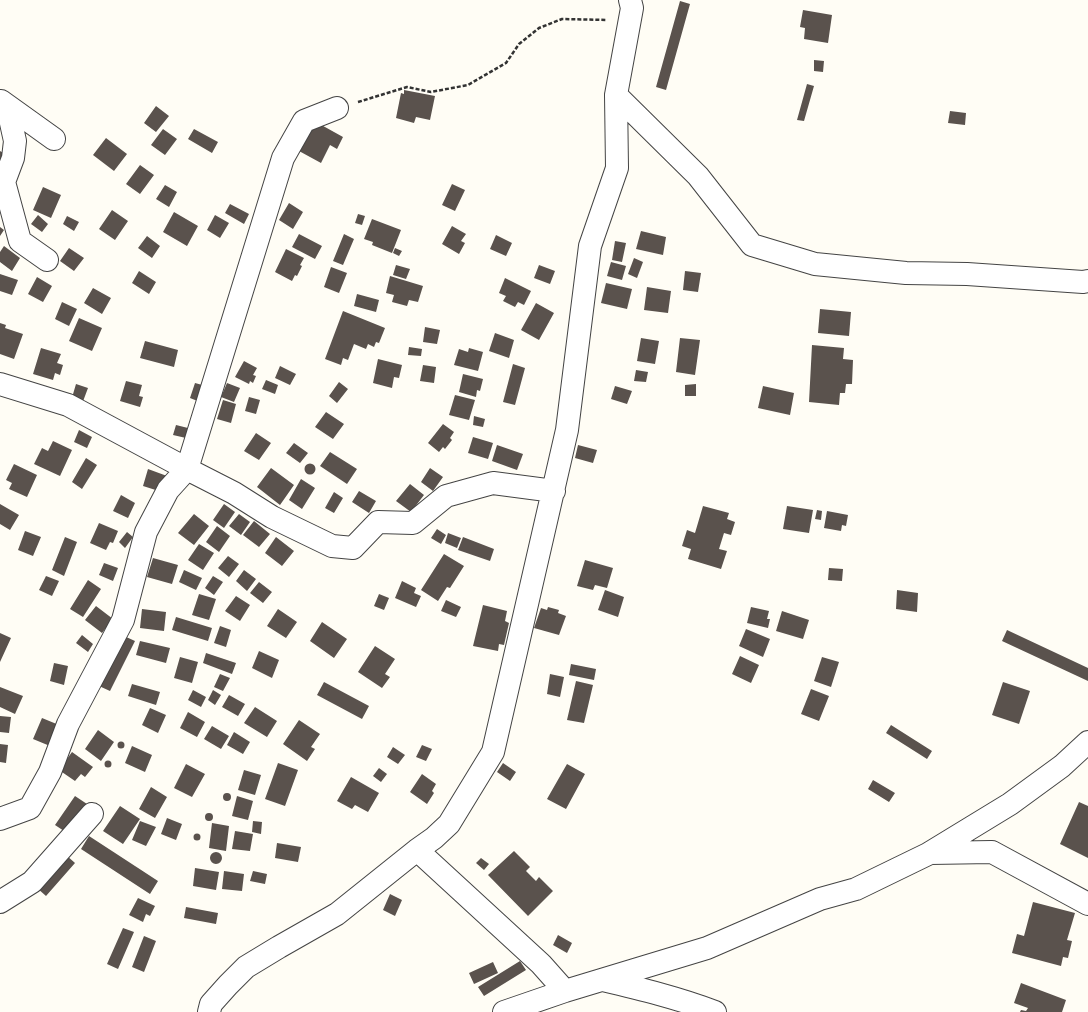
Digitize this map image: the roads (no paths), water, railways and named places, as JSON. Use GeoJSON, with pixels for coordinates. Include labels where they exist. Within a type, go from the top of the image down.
{"type":"FeatureCollection","features":[{"type":"Feature","properties":{"kind":"street"},"geometry":{"type":"LineString","coordinates":[[209,1012],[211,1004],[246,967],[337,914],[434,838],[449,824],[492,752],[567,430],[590,246],[617,168],[616,95],[631,4]]}},
{"type":"Feature","properties":{"kind":"street"},"geometry":{"type":"LineString","coordinates":[[616,95],[698,176],[752,245],[815,264],[906,273],[967,274],[1082,282],[1088,281]]}},
{"type":"Feature","properties":{"kind":"street"},"geometry":{"type":"LineString","coordinates":[[1,101],[54,139]]}},
{"type":"Feature","properties":{"kind":"street"},"geometry":{"type":"LineString","coordinates":[[1,101],[9,114],[15,140],[13,158],[4,182],[20,241],[48,260]]}},
{"type":"Feature","properties":{"kind":"street"},"geometry":{"type":"LineString","coordinates":[[0,819],[30,808],[50,772],[68,724],[123,620],[146,532],[168,490],[187,469],[284,158],[304,121],[337,108]]}},
{"type":"Feature","properties":{"kind":"street"},"geometry":{"type":"LineString","coordinates":[[0,384],[68,405],[234,493],[272,517],[332,546],[353,548],[378,522],[413,523],[446,496],[493,483],[554,491]]}},
{"type":"Feature","properties":{"kind":"street"},"geometry":{"type":"LineString","coordinates":[[504,1012],[565,991],[707,948],[820,899],[856,889],[928,854],[1010,804],[1062,766],[1088,742]]}},
{"type":"Feature","properties":{"kind":"street"},"geometry":{"type":"LineString","coordinates":[[0,902],[32,882],[92,814]]}},
{"type":"Feature","properties":{"kind":"street"},"geometry":{"type":"LineString","coordinates":[[417,850],[541,964],[565,991]]}},
{"type":"Feature","properties":{"kind":"street"},"geometry":{"type":"LineString","coordinates":[[928,854],[992,852],[1088,904]]}},
{"type":"Feature","properties":{"kind":"street"},"geometry":{"type":"LineString","coordinates":[[602,980],[657,993],[692,1003],[715,1012]]}}]}
